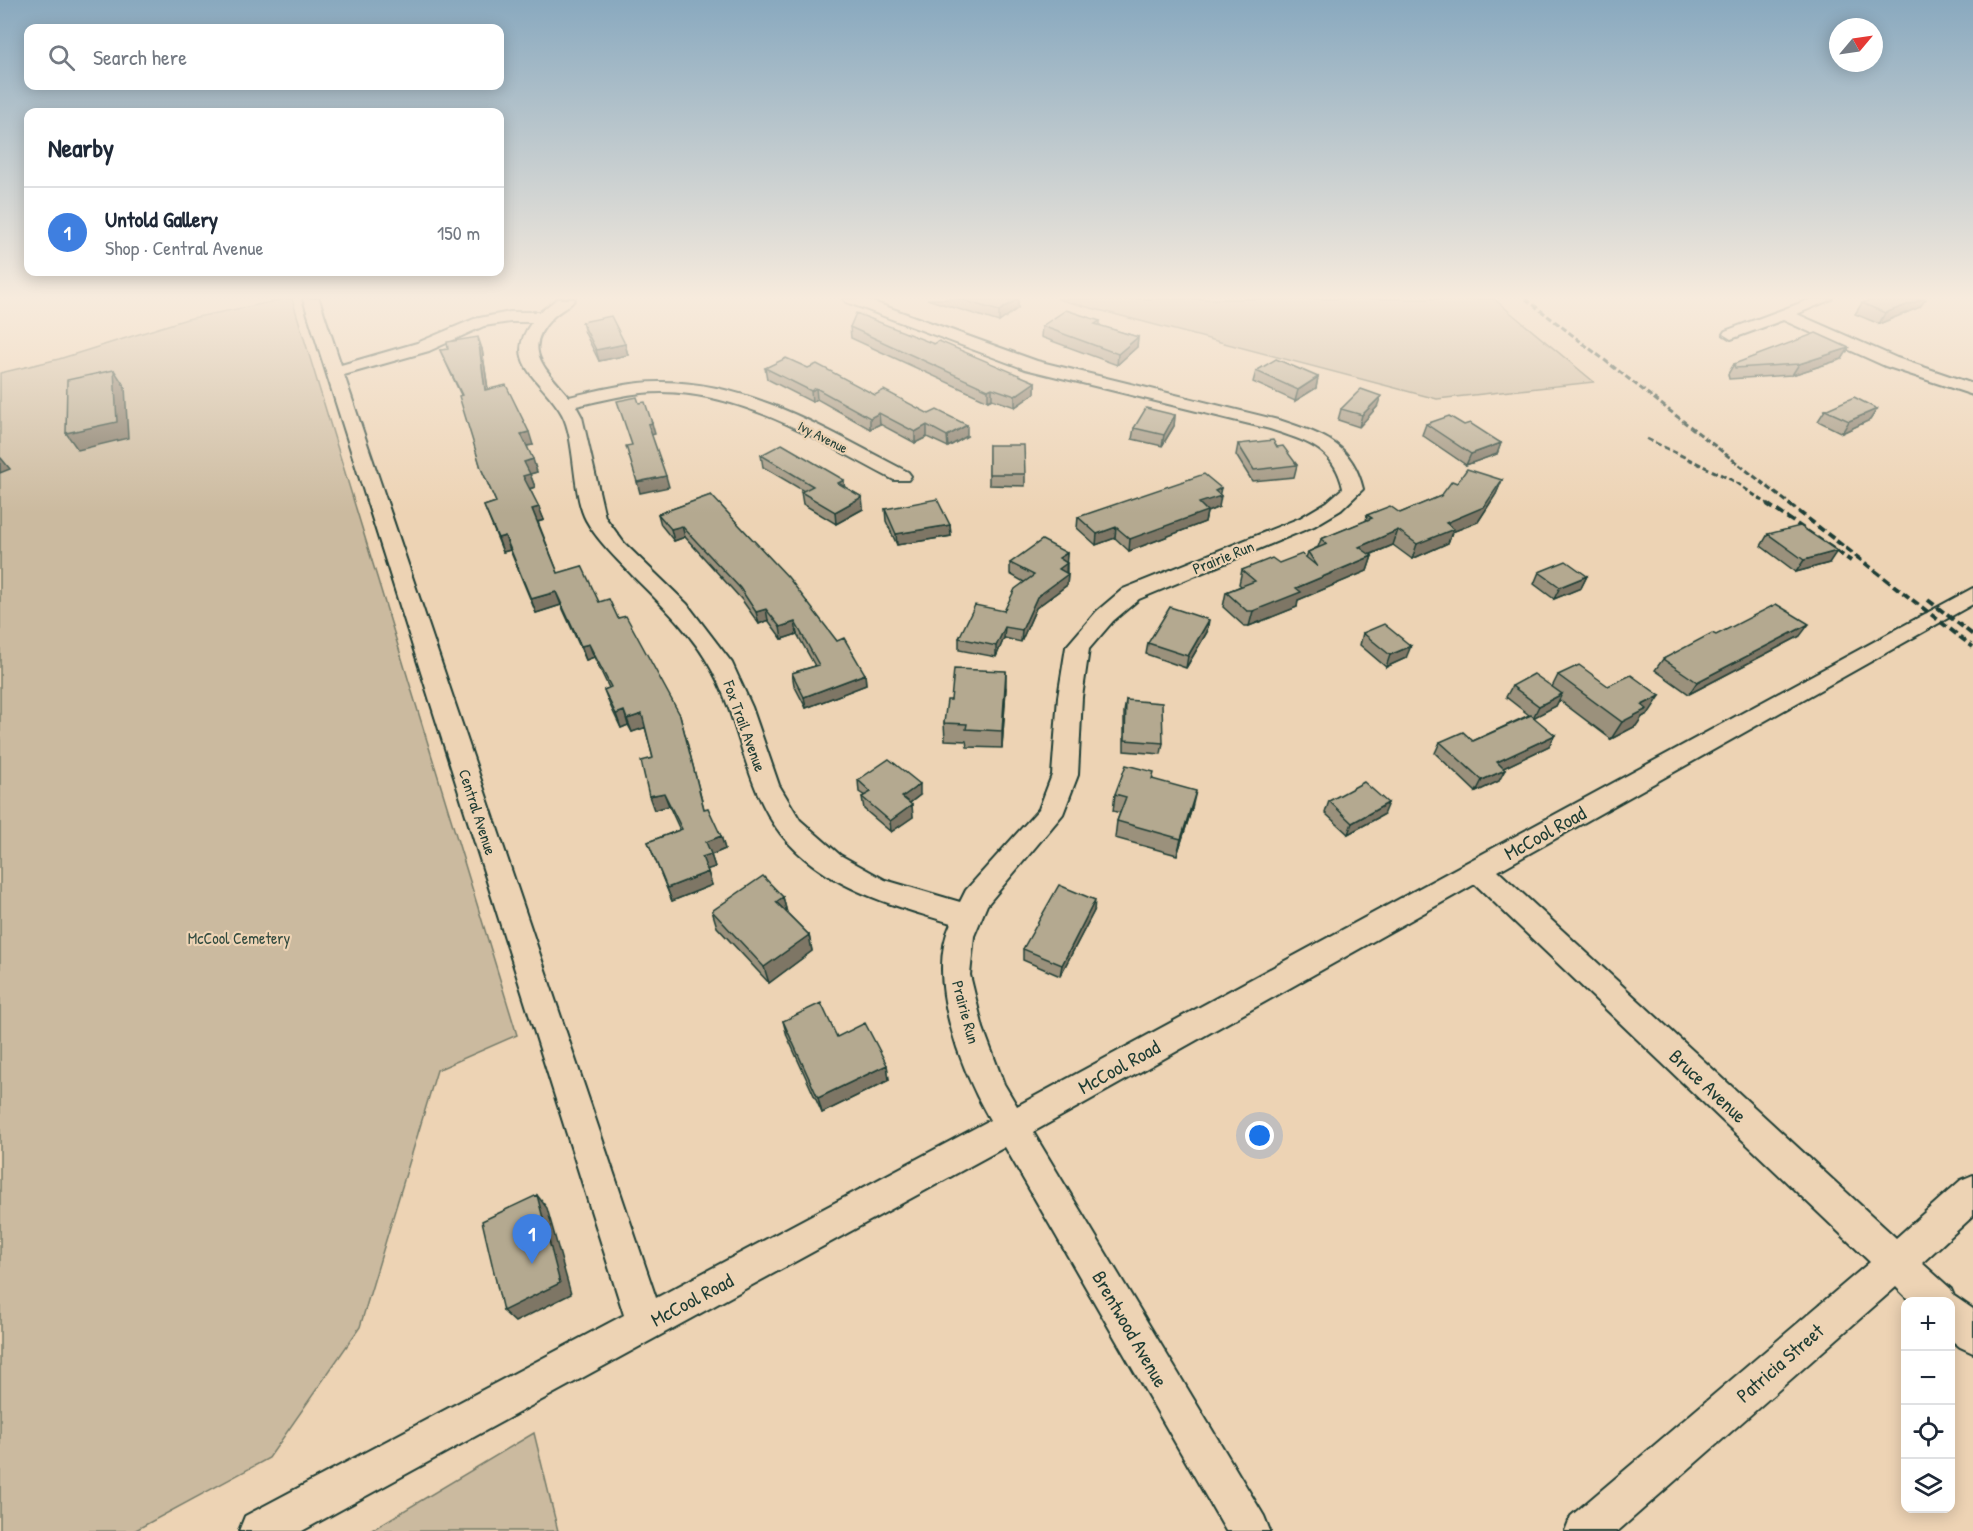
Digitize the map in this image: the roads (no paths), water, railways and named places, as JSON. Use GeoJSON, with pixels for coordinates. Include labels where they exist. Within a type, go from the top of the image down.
{"type":"FeatureCollection","features":[{"type":"Feature","properties":{"kind":"street","name":"Central Avenue"},"geometry":{"type":"LineString","coordinates":[[333,370],[646,1325]]}},
{"type":"Feature","properties":{"kind":"street"},"geometry":{"type":"LineString","coordinates":[[539,370],[565,400]]}},
{"type":"Feature","properties":{"kind":"street","name":"Prairie Run"},"geometry":{"type":"LineString","coordinates":[[1010,1127],[987,1083],[968,1028],[955,975],[959,936],[976,898],[1050,814],[1065,775],[1070,698],[1078,647],[1105,615],[1131,594],[1307,522],[1334,506],[1353,489],[1351,472],[1341,456],[1305,435],[1276,425],[1053,370]]}},
{"type":"Feature","properties":{"kind":"street"},"geometry":{"type":"LineString","coordinates":[[1905,370],[1930,386],[1973,405]]}},
{"type":"Feature","properties":{"kind":"street"},"geometry":{"type":"LineString","coordinates":[[1916,370],[1973,390]]}},
{"type":"Feature","properties":{"kind":"street","name":"Ivy Avenue"},"geometry":{"type":"LineString","coordinates":[[565,400],[662,387],[735,396],[762,406],[901,476]]}},
{"type":"Feature","properties":{"kind":"street","name":"Fox Trail Avenue"},"geometry":{"type":"LineString","coordinates":[[565,400],[573,417],[595,518],[617,547],[679,609],[724,669],[740,707],[767,787],[791,827],[830,863],[877,889],[968,916]]}},
{"type":"Feature","properties":{"kind":"street","name":"McCool Road"},"geometry":{"type":"LineString","coordinates":[[260,1531],[1010,1127],[1973,595]]}},
{"type":"Feature","properties":{"kind":"street","name":"Bruce Avenue"},"geometry":{"type":"LineString","coordinates":[[1478,870],[1933,1297]]}},
{"type":"Feature","properties":{"kind":"street","name":"Brentwood Avenue"},"geometry":{"type":"LineString","coordinates":[[1010,1127],[1249,1531]]}},
{"type":"Feature","properties":{"kind":"street","name":"Patricia Street"},"geometry":{"type":"LineString","coordinates":[[1586,1531],[1896,1263],[1973,1192]]}},
{"type":"Feature","properties":{"kind":"street"},"geometry":{"type":"LineString","coordinates":[[1955,1318],[1973,1334]]}},
{"type":"Feature","properties":{"kind":"railway"},"geometry":{"type":"LineString","coordinates":[[1618,370],[1791,505]]}},
{"type":"Feature","properties":{"kind":"railway"},"geometry":{"type":"LineString","coordinates":[[1647,439],[1732,480],[1769,505]]}},
{"type":"Feature","properties":{"kind":"railway"},"geometry":{"type":"LineString","coordinates":[[1767,504],[1851,561]]}},
{"type":"Feature","properties":{"kind":"railway"},"geometry":{"type":"LineString","coordinates":[[1789,504],[1973,647]]}},
{"type":"Feature","properties":{"kind":"railway"},"geometry":{"type":"LineString","coordinates":[[1928,600],[1973,635]]}},
{"type":"Feature","properties":{"kind":"place","name":"Untold Gallery"},"geometry":{"type":"Point","coordinates":[532,1264]}},
{"type":"Feature","properties":{"kind":"park label","name":"McCool Cemetery"},"geometry":{"type":"Point","coordinates":[239,938]}}]}
